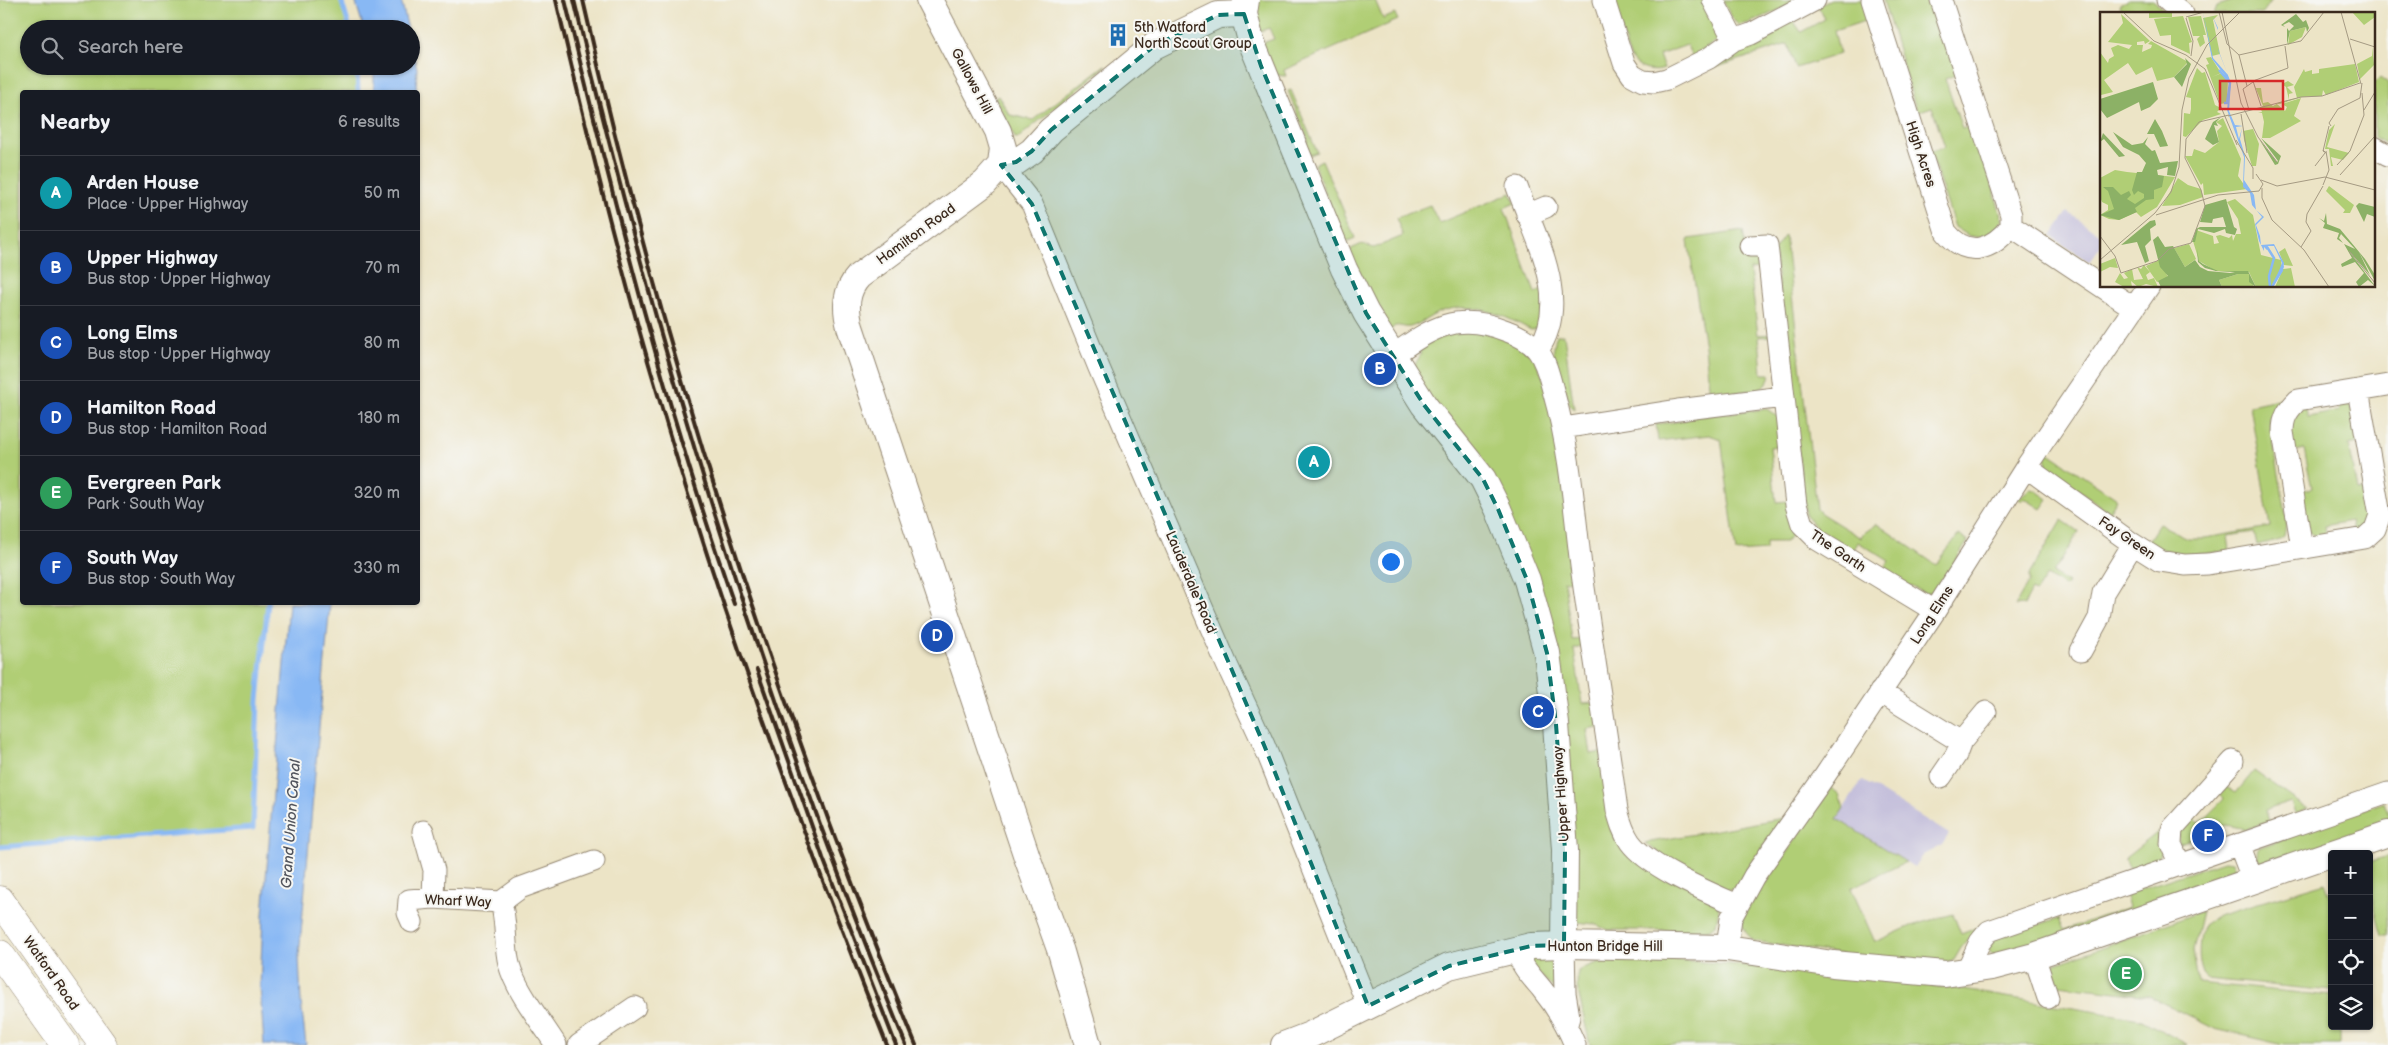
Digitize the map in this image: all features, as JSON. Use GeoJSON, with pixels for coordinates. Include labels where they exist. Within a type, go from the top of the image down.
{"type":"FeatureCollection","features":[{"type":"Feature","properties":{"kind":"highway","name":"Watford Road"},"geometry":{"type":"LineString","coordinates":[[0,900],[103,1045]]}},
{"type":"Feature","properties":{"kind":"highway"},"geometry":{"type":"LineString","coordinates":[[0,954],[65,1045]]}},
{"type":"Feature","properties":{"kind":"street","name":"Gallows Hill"},"geometry":{"type":"LineString","coordinates":[[929,0],[998,131],[1003,148],[1001,165]]}},
{"type":"Feature","properties":{"kind":"street"},"geometry":{"type":"LineString","coordinates":[[1604,0],[1624,64],[1632,75],[1643,81],[1654,82],[1667,79],[1709,58],[1734,40],[1751,34],[1815,0]]}},
{"type":"Feature","properties":{"kind":"street"},"geometry":{"type":"LineString","coordinates":[[1713,0],[1734,40]]}},
{"type":"Feature","properties":{"kind":"street","name":"High Acres"},"geometry":{"type":"LineString","coordinates":[[1872,0],[1946,232],[1954,242],[1965,248],[1980,249],[1996,243],[2011,226]]}},
{"type":"Feature","properties":{"kind":"street"},"geometry":{"type":"LineString","coordinates":[[1941,0],[2011,216],[2011,226],[2100,285]]}},
{"type":"Feature","properties":{"kind":"street"},"geometry":{"type":"LineString","coordinates":[[2167,0],[2180,12]]}},
{"type":"Feature","properties":{"kind":"street","name":"Hamilton Road"},"geometry":{"type":"LineString","coordinates":[[1088,1045],[1063,959],[847,315],[848,293],[852,283],[859,276],[985,183],[1001,165],[1016,162],[1032,151],[1051,130],[1154,46],[1218,15],[1245,7]]}},
{"type":"Feature","properties":{"kind":"street","name":"Upper Highway"},"geometry":{"type":"LineString","coordinates":[[1245,7],[1260,66],[1344,269],[1366,313],[1424,405],[1483,479],[1498,509],[1527,580],[1547,653],[1556,724],[1565,850],[1564,945]]}},
{"type":"Feature","properties":{"kind":"street"},"geometry":{"type":"LineString","coordinates":[[2376,148],[2388,155]]}},
{"type":"Feature","properties":{"kind":"street","name":"Lauderdale Road"},"geometry":{"type":"LineString","coordinates":[[1001,165],[1032,204],[1099,368],[1227,666],[1264,745],[1368,1006]]}},
{"type":"Feature","properties":{"kind":"street"},"geometry":{"type":"LineString","coordinates":[[1517,188],[1536,211],[1551,286],[1550,319],[1543,342],[1538,350]]}},
{"type":"Feature","properties":{"kind":"street","name":"The Garth"},"geometry":{"type":"LineString","coordinates":[[1750,246],[1767,245],[1796,505],[1802,524],[1818,540],[1934,612]]}},
{"type":"Feature","properties":{"kind":"street"},"geometry":{"type":"LineString","coordinates":[[2104,288],[2134,308]]}},
{"type":"Feature","properties":{"kind":"street","name":"Long Elms"},"geometry":{"type":"LineString","coordinates":[[1727,948],[1730,918],[1754,876],[1824,777],[1934,612],[2026,467],[2148,288]]}},
{"type":"Feature","properties":{"kind":"street"},"geometry":{"type":"LineString","coordinates":[[1392,356],[1446,324],[1462,322],[1493,326],[1519,335],[1538,350],[1551,384],[1563,428],[1617,810],[1622,828],[1631,843],[1644,856],[1737,905]]}},
{"type":"Feature","properties":{"kind":"street"},"geometry":{"type":"LineString","coordinates":[[2302,548],[2283,432],[2283,419],[2298,400],[2388,385]]}},
{"type":"Feature","properties":{"kind":"street","name":"Fay Green"},"geometry":{"type":"LineString","coordinates":[[2026,467],[2132,544],[2160,561],[2185,565],[2208,564],[2365,538],[2375,530],[2378,522],[2379,507],[2358,390]]}},
{"type":"Feature","properties":{"kind":"street"},"geometry":{"type":"LineString","coordinates":[[1563,428],[1678,410],[1783,397]]}},
{"type":"Feature","properties":{"kind":"street"},"geometry":{"type":"LineString","coordinates":[[2081,650],[2088,626],[2099,618],[2103,593],[2132,544]]}},
{"type":"Feature","properties":{"kind":"street"},"geometry":{"type":"LineString","coordinates":[[1880,692],[1961,742]]}},
{"type":"Feature","properties":{"kind":"street"},"geometry":{"type":"LineString","coordinates":[[1940,777],[1956,755],[1961,742],[1986,712]]}},
{"type":"Feature","properties":{"kind":"street"},"geometry":{"type":"LineString","coordinates":[[2180,865],[2171,844],[2172,828],[2233,762]]}},
{"type":"Feature","properties":{"kind":"street"},"geometry":{"type":"LineString","coordinates":[[1955,973],[1989,931],[2388,793]]}},
{"type":"Feature","properties":{"kind":"street"},"geometry":{"type":"LineString","coordinates":[[423,831],[434,870],[433,898]]}},
{"type":"Feature","properties":{"kind":"street","name":"Hunton Bridge Hill"},"geometry":{"type":"LineString","coordinates":[[1284,1045],[1450,966],[1516,949],[1564,945],[1727,948],[1833,964],[1955,973],[2034,956],[2388,834]]}},
{"type":"Feature","properties":{"kind":"street"},"geometry":{"type":"LineString","coordinates":[[2239,844],[2253,881]]}},
{"type":"Feature","properties":{"kind":"street"},"geometry":{"type":"LineString","coordinates":[[501,902],[520,888],[594,861]]}},
{"type":"Feature","properties":{"kind":"street","name":"Wharf Way"},"geometry":{"type":"LineString","coordinates":[[412,922],[408,914],[409,900],[433,898],[501,902],[505,916],[509,965],[549,1043]]}},
{"type":"Feature","properties":{"kind":"street"},"geometry":{"type":"LineString","coordinates":[[1564,945],[1565,993],[1569,1017],[1567,1024]]}},
{"type":"Feature","properties":{"kind":"street"},"geometry":{"type":"LineString","coordinates":[[1516,949],[1523,967],[1542,990],[1561,1019],[1567,1024],[1575,1045]]}},
{"type":"Feature","properties":{"kind":"street"},"geometry":{"type":"LineString","coordinates":[[2034,956],[2048,998]]}},
{"type":"Feature","properties":{"kind":"street"},"geometry":{"type":"LineString","coordinates":[[579,1045],[635,1007]]}},
{"type":"Feature","properties":{"kind":"highlighted area"},"geometry":{"type":"Polygon","coordinates":[[[1244,14],[1261,66],[1366,313],[1424,405],[1483,479],[1498,509],[1527,580],[1547,653],[1556,724],[1565,850],[1564,945],[1531,946],[1449,966],[1368,1006],[1264,745],[1032,204],[1001,165],[1016,162],[1032,151],[1051,130],[1154,46],[1218,15],[1244,14]]]}},
{"type":"Feature","properties":{"kind":"shaded area"},"geometry":{"type":"Polygon","coordinates":[[[2068,212],[2100,235],[2100,247],[2089,262],[2051,236],[2068,212]]]}},
{"type":"Feature","properties":{"kind":"shaded area"},"geometry":{"type":"Polygon","coordinates":[[[1862,780],[1949,834],[1942,845],[1921,856],[1914,867],[1837,819],[1862,780]]]}},
{"type":"Feature","properties":{"kind":"green space"},"geometry":{"type":"Polygon","coordinates":[[[0,0],[341,0],[347,20],[20,20],[20,75],[357,75],[358,90],[20,90],[20,605],[268,605],[258,700],[253,828],[0,847],[0,0]]]}},
{"type":"Feature","properties":{"kind":"green space"},"geometry":{"type":"Polygon","coordinates":[[[1257,0],[1375,0],[1383,19],[1395,14],[1398,20],[1284,70],[1286,76],[1274,75],[1262,43],[1274,39],[1269,28],[1258,32],[1255,6],[1257,0]]]}},
{"type":"Feature","properties":{"kind":"green space"},"geometry":{"type":"Polygon","coordinates":[[[1613,0],[1705,0],[1720,33],[1719,39],[1692,58],[1687,45],[1659,55],[1664,69],[1651,71],[1639,66],[1632,60],[1624,40],[1613,0]]]}},
{"type":"Feature","properties":{"kind":"green space"},"geometry":{"type":"Polygon","coordinates":[[[1723,0],[1802,0],[1749,23],[1739,25],[1733,20],[1723,0]]]}},
{"type":"Feature","properties":{"kind":"green space"},"geometry":{"type":"Polygon","coordinates":[[[1831,0],[1865,0],[1871,19],[1834,31],[1840,54],[1796,68],[1788,44],[1705,71],[1737,48],[1793,20],[1801,32],[1825,19],[1818,6],[1831,0]]]}},
{"type":"Feature","properties":{"kind":"green space"},"geometry":{"type":"Polygon","coordinates":[[[1883,0],[1934,0],[1958,74],[1945,79],[1962,129],[1976,124],[2002,220],[1999,227],[1990,234],[1978,237],[1969,236],[1955,227],[1930,152],[1945,147],[1932,107],[1917,112],[1883,0]]]}},
{"type":"Feature","properties":{"kind":"green space"},"geometry":{"type":"Polygon","coordinates":[[[2128,0],[2153,0],[2167,12],[2122,12],[2119,4],[2128,0]]]}},
{"type":"Feature","properties":{"kind":"green space"},"geometry":{"type":"Polygon","coordinates":[[[2236,0],[2272,0],[2263,12],[2215,12],[2217,6],[2236,0]]]}},
{"type":"Feature","properties":{"kind":"green space"},"geometry":{"type":"Polygon","coordinates":[[[1105,65],[1018,138],[1015,138],[995,98],[998,96],[1010,115],[1033,120],[1105,65]]]}},
{"type":"Feature","properties":{"kind":"green space"},"geometry":{"type":"Polygon","coordinates":[[[2380,78],[2388,84],[2388,145],[2376,138],[2376,82],[2380,78]]]}},
{"type":"Feature","properties":{"kind":"green space"},"geometry":{"type":"Polygon","coordinates":[[[1291,90],[1317,152],[1310,155],[1304,150],[1308,140],[1288,91],[1291,90]]]}},
{"type":"Feature","properties":{"kind":"green space"},"geometry":{"type":"Polygon","coordinates":[[[1322,160],[1355,238],[1348,241],[1343,240],[1314,164],[1322,160]]]}},
{"type":"Feature","properties":{"kind":"green space"},"geometry":{"type":"Polygon","coordinates":[[[1511,193],[1515,203],[1504,208],[1535,293],[1548,288],[1537,328],[1531,330],[1510,319],[1488,311],[1454,308],[1442,311],[1414,326],[1395,326],[1388,332],[1349,253],[1351,249],[1362,244],[1374,248],[1403,236],[1396,218],[1430,205],[1439,223],[1511,193]]]}},
{"type":"Feature","properties":{"kind":"green space"},"geometry":{"type":"Polygon","coordinates":[[[1743,231],[1747,261],[1759,260],[1765,268],[1750,270],[1758,335],[1772,334],[1772,336],[1759,337],[1762,374],[1770,374],[1767,384],[1760,389],[1710,396],[1705,347],[1688,241],[1689,239],[1743,231]]]}},
{"type":"Feature","properties":{"kind":"green space"},"geometry":{"type":"Polygon","coordinates":[[[1785,235],[1817,509],[1861,538],[1864,533],[1877,524],[1936,565],[1958,535],[1968,541],[1935,593],[1924,593],[1882,572],[1889,561],[1858,542],[1851,553],[1823,536],[1806,515],[1774,250],[1785,235]]]}},
{"type":"Feature","properties":{"kind":"green space"},"geometry":{"type":"Polygon","coordinates":[[[1447,330],[1493,331],[1533,355],[1547,386],[1578,579],[1564,581],[1572,640],[1586,639],[1587,646],[1574,649],[1582,704],[1595,703],[1598,727],[1587,729],[1591,754],[1602,752],[1618,831],[1719,906],[1716,925],[1708,930],[1608,930],[1594,924],[1577,922],[1534,576],[1412,370],[1421,354],[1417,347],[1447,330]]]}},
{"type":"Feature","properties":{"kind":"green space"},"geometry":{"type":"Polygon","coordinates":[[[1556,335],[1564,335],[1574,409],[1570,406],[1553,354],[1556,335]]]}},
{"type":"Feature","properties":{"kind":"green space"},"geometry":{"type":"Polygon","coordinates":[[[2282,398],[2269,418],[2287,520],[2284,536],[2277,541],[2257,546],[2254,532],[2228,536],[2230,550],[2198,554],[2167,551],[2148,541],[2159,524],[2188,538],[2205,538],[2270,527],[2250,405],[2282,398]]]}},
{"type":"Feature","properties":{"kind":"green space"},"geometry":{"type":"Polygon","coordinates":[[[2337,398],[2349,405],[2357,422],[2361,442],[2348,445],[2357,490],[2370,488],[2369,524],[2353,534],[2351,521],[2324,526],[2326,539],[2311,533],[2304,522],[2298,491],[2312,488],[2304,449],[2290,452],[2289,415],[2305,405],[2308,417],[2340,411],[2337,398]]]}},
{"type":"Feature","properties":{"kind":"green space"},"geometry":{"type":"Polygon","coordinates":[[[1767,409],[1779,418],[1783,445],[1770,447],[1776,502],[1789,501],[1797,529],[1785,542],[1766,542],[1766,550],[1736,552],[1721,439],[1709,435],[1658,441],[1656,424],[1683,421],[1691,417],[1767,409]]]}},
{"type":"Feature","properties":{"kind":"green space"},"geometry":{"type":"Polygon","coordinates":[[[2049,453],[2117,499],[2109,512],[2047,467],[2046,458],[2049,453]]]}},
{"type":"Feature","properties":{"kind":"green space"},"geometry":{"type":"Polygon","coordinates":[[[2030,489],[2035,490],[2048,499],[2041,509],[2024,498],[2022,501],[2018,498],[2030,489]]]}},
{"type":"Feature","properties":{"kind":"green space"},"geometry":{"type":"Polygon","coordinates":[[[2062,520],[2079,532],[2053,573],[2068,583],[2065,587],[2047,575],[2036,592],[2032,590],[2024,605],[2015,606],[2029,581],[2029,575],[2062,520]]]}},
{"type":"Feature","properties":{"kind":"green space"},"geometry":{"type":"Polygon","coordinates":[[[2254,771],[2308,809],[2295,813],[2291,802],[2266,810],[2269,822],[2246,829],[2226,825],[2178,844],[2178,830],[2191,816],[2199,824],[2224,799],[2216,791],[2223,785],[2236,793],[2254,771]]]}},
{"type":"Feature","properties":{"kind":"green space"},"geometry":{"type":"Polygon","coordinates":[[[1831,788],[1839,794],[1844,808],[1837,819],[1906,862],[1851,888],[1875,942],[1911,926],[1953,914],[1961,934],[1979,927],[1961,948],[1954,960],[1944,962],[1894,962],[1754,941],[1745,931],[1743,922],[1745,913],[1831,788]]]}},
{"type":"Feature","properties":{"kind":"green space"},"geometry":{"type":"Polygon","coordinates":[[[2384,802],[2388,814],[2388,825],[2263,864],[2258,859],[2258,848],[2384,802]]]}},
{"type":"Feature","properties":{"kind":"green space"},"geometry":{"type":"Polygon","coordinates":[[[1783,818],[1735,887],[1730,889],[1716,886],[1695,875],[1645,843],[1783,818]]]}},
{"type":"Feature","properties":{"kind":"green space"},"geometry":{"type":"Polygon","coordinates":[[[2158,832],[2162,852],[2158,859],[2131,869],[2124,859],[2158,832]]]}},
{"type":"Feature","properties":{"kind":"green space"},"geometry":{"type":"Polygon","coordinates":[[[2388,856],[2388,935],[2382,935],[2373,902],[2373,861],[2388,856]]]}},
{"type":"Feature","properties":{"kind":"green space"},"geometry":{"type":"Polygon","coordinates":[[[2224,861],[2232,862],[2235,869],[2234,875],[1997,957],[1988,949],[1994,939],[2059,918],[2064,930],[2129,907],[2125,894],[2224,861]]]}},
{"type":"Feature","properties":{"kind":"green space"},"geometry":{"type":"Polygon","coordinates":[[[2325,883],[2328,890],[2328,991],[2206,979],[2200,960],[2200,938],[2203,925],[2218,915],[2325,883]]]}},
{"type":"Feature","properties":{"kind":"green space"},"geometry":{"type":"Polygon","coordinates":[[[2202,911],[2193,951],[2198,983],[2328,996],[2328,1030],[2340,1030],[2340,1045],[2284,1045],[2215,1029],[2149,996],[2058,985],[2053,965],[2202,911]]]}},
{"type":"Feature","properties":{"kind":"green space"},"geometry":{"type":"Polygon","coordinates":[[[1531,957],[1557,957],[1557,991],[1526,962],[1531,957]]]}},
{"type":"Feature","properties":{"kind":"green space"},"geometry":{"type":"Polygon","coordinates":[[[1644,957],[1833,973],[1964,990],[2140,1019],[2188,1045],[1590,1045],[1577,986],[1578,971],[1601,962],[1644,957]]]}},
{"type":"Feature","properties":{"kind":"water"},"geometry":{"type":"Polygon","coordinates":[[[355,0],[401,0],[406,20],[361,20],[355,0]]]}},
{"type":"Feature","properties":{"kind":"water"},"geometry":{"type":"Polygon","coordinates":[[[374,75],[417,75],[416,90],[374,90],[374,75]]]}},
{"type":"Feature","properties":{"kind":"water","name":"Grand Union Canal"},"geometry":{"type":"Polygon","coordinates":[[[289,605],[330,605],[299,956],[301,1002],[306,1045],[264,1045],[260,987],[263,914],[289,605]]]}},
{"type":"Feature","properties":{"kind":"waterway"},"geometry":{"type":"LineString","coordinates":[[341,0],[347,20]]}},
{"type":"Feature","properties":{"kind":"waterway"},"geometry":{"type":"LineString","coordinates":[[357,75],[358,90]]}},
{"type":"Feature","properties":{"kind":"waterway"},"geometry":{"type":"LineString","coordinates":[[0,847],[253,828],[258,700],[268,605]]}},
{"type":"Feature","properties":{"kind":"railway"},"geometry":{"type":"LineString","coordinates":[[556,0],[617,248],[683,478],[736,642],[794,804],[887,1045]]}},
{"type":"Feature","properties":{"kind":"railway"},"geometry":{"type":"LineString","coordinates":[[565,0],[642,304],[685,455],[734,604]]}},
{"type":"Feature","properties":{"kind":"railway"},"geometry":{"type":"LineString","coordinates":[[574,0],[642,266],[679,398],[719,529],[807,789],[906,1045]]}},
{"type":"Feature","properties":{"kind":"railway"},"geometry":{"type":"LineString","coordinates":[[583,0],[649,266],[687,398],[728,529],[771,660],[817,789],[916,1045]]}},
{"type":"Feature","properties":{"kind":"railway"},"geometry":{"type":"LineString","coordinates":[[757,670],[823,858],[896,1045]]}},
{"type":"Feature","properties":{"kind":"place","name":"5th Watford North Scout Group"},"geometry":{"type":"Point","coordinates":[1118,35]}},
{"type":"Feature","properties":{"kind":"place","name":"Upper Highway"},"geometry":{"type":"Point","coordinates":[1380,369]}},
{"type":"Feature","properties":{"kind":"place","name":"Arden House"},"geometry":{"type":"Point","coordinates":[1314,462]}},
{"type":"Feature","properties":{"kind":"place","name":"Hamilton Road"},"geometry":{"type":"Point","coordinates":[937,636]}},
{"type":"Feature","properties":{"kind":"place","name":"Long Elms"},"geometry":{"type":"Point","coordinates":[1538,712]}},
{"type":"Feature","properties":{"kind":"place","name":"South Way"},"geometry":{"type":"Point","coordinates":[2208,836]}},
{"type":"Feature","properties":{"kind":"place","name":"Evergreen Park"},"geometry":{"type":"Point","coordinates":[2126,974]}}]}
